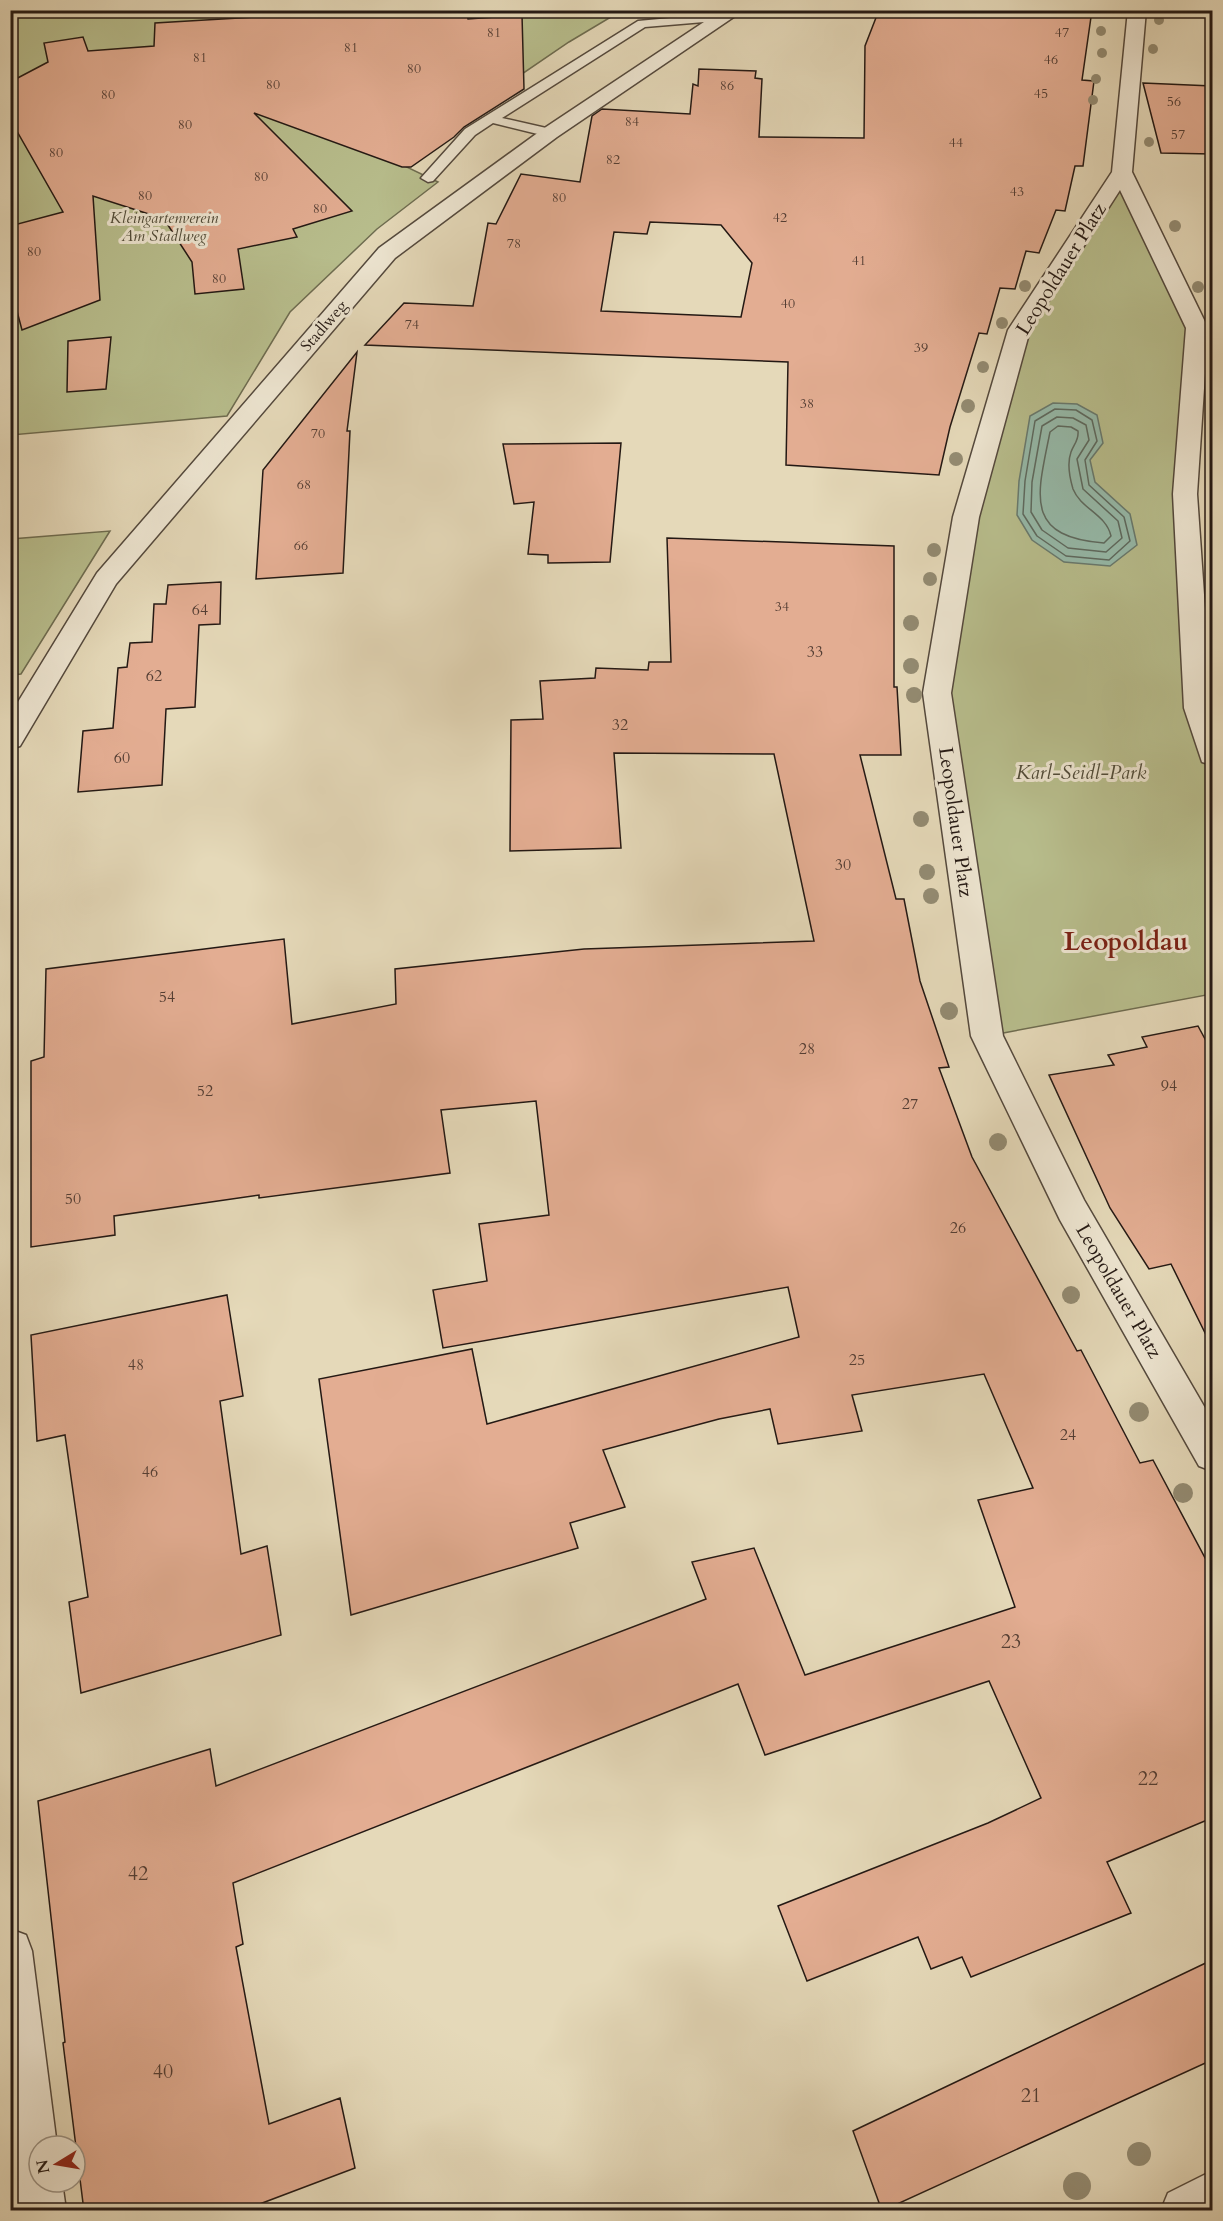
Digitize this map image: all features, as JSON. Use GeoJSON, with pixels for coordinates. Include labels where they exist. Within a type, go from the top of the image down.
{"type":"FeatureCollection","features":[{"type":"Feature","properties":{"kind":"street","name":"Leopoldauer Platz"},"geometry":{"type":"LineString","coordinates":[[1137,10],[1122,172],[1019,330],[966,517],[937,693],[987,1036],[1072,1210],[1212,1454]]}},
{"type":"Feature","properties":{"kind":"street","name":"Stadlweg"},"geometry":{"type":"LineString","coordinates":[[10,739],[106,579],[387,253],[550,133],[729,14]]}},
{"type":"Feature","properties":{"kind":"street","name":"Leopoldauer Platz"},"geometry":{"type":"LineString","coordinates":[[1122,172],[1197,328],[1185,494],[1198,708],[1212,755]]}},
{"type":"Feature","properties":{"kind":"street"},"geometry":{"type":"LineString","coordinates":[[10,1951],[42,2211]]}},
{"type":"Feature","properties":{"kind":"street"},"geometry":{"type":"LineString","coordinates":[[1185,2211],[1212,2195]]}},
{"type":"Feature","properties":{"kind":"lane"},"geometry":{"type":"LineString","coordinates":[[428,178],[470,132],[642,24],[729,14]]}},
{"type":"Feature","properties":{"kind":"lane"},"geometry":{"type":"LineString","coordinates":[[491,119],[550,133]]}},
{"type":"Feature","properties":{"kind":"green space","name":"Kleingartenverein Am Stadlweg"},"geometry":{"type":"Polygon","coordinates":[[[10,11],[621,11],[569,42],[394,161],[438,182],[377,229],[290,312],[227,416],[11,435],[10,11]]]}},
{"type":"Feature","properties":{"kind":"green space","name":"Karl-Seidl-Park"},"geometry":{"type":"Polygon","coordinates":[[[1122,172],[1197,328],[1185,494],[1198,708],[1212,755],[1212,994],[987,1036],[937,693],[1019,330],[1122,172]]]}},
{"type":"Feature","properties":{"kind":"green space"},"geometry":{"type":"Polygon","coordinates":[[[110,531],[21,674],[11,675],[11,539],[110,531]]]}},
{"type":"Feature","properties":{"kind":"water"},"geometry":{"type":"Polygon","coordinates":[[[1053,403],[1077,404],[1097,415],[1103,443],[1090,460],[1095,482],[1130,514],[1137,545],[1110,566],[1064,562],[1032,540],[1017,515],[1019,481],[1030,416],[1053,403]]]}},
{"type":"Feature","properties":{"kind":"building"},"geometry":{"type":"Polygon","coordinates":[[[288,10],[466,10],[468,19],[522,15],[524,89],[464,127],[454,137],[411,167],[402,167],[254,113],[352,211],[293,229],[297,237],[238,249],[244,289],[195,294],[192,262],[164,219],[93,196],[100,300],[22,330],[10,285],[10,226],[63,212],[10,119],[10,82],[48,62],[44,43],[83,37],[88,51],[154,46],[155,23],[257,17],[256,13],[288,10]]]}},
{"type":"Feature","properties":{"kind":"building"},"geometry":{"type":"Polygon","coordinates":[[[879,10],[1092,10],[1082,80],[1094,81],[1083,166],[1075,166],[1065,211],[1056,210],[1039,253],[1026,251],[1015,289],[1000,288],[987,334],[979,333],[950,427],[939,475],[786,465],[788,362],[365,345],[404,303],[473,306],[488,223],[496,224],[521,174],[580,182],[592,116],[602,109],[690,114],[693,84],[698,86],[699,69],[756,71],[755,78],[762,79],[759,137],[864,138],[865,46],[879,10]],[[650,222],[647,234],[614,232],[601,311],[741,317],[752,263],[721,225],[650,222]]]}},
{"type":"Feature","properties":{"kind":"building"},"geometry":{"type":"Polygon","coordinates":[[[1143,83],[1212,86],[1212,154],[1161,153],[1143,83]]]}},
{"type":"Feature","properties":{"kind":"building"},"geometry":{"type":"Polygon","coordinates":[[[111,337],[106,389],[67,392],[68,341],[111,337]]]}},
{"type":"Feature","properties":{"kind":"building"},"geometry":{"type":"Polygon","coordinates":[[[357,352],[347,431],[350,431],[343,573],[256,579],[263,470],[357,352]]]}},
{"type":"Feature","properties":{"kind":"building"},"geometry":{"type":"Polygon","coordinates":[[[621,443],[610,562],[548,563],[548,555],[528,554],[534,502],[514,504],[503,444],[621,443]]]}},
{"type":"Feature","properties":{"kind":"building"},"geometry":{"type":"Polygon","coordinates":[[[667,538],[894,546],[894,687],[897,687],[901,755],[860,755],[896,899],[904,899],[920,981],[949,1067],[939,1068],[972,1157],[1077,1351],[1081,1350],[1140,1463],[1153,1460],[1212,1571],[1212,1818],[1107,1862],[1131,1913],[971,1977],[962,1957],[931,1969],[918,1937],[807,1981],[778,1906],[988,1823],[1041,1798],[989,1681],[765,1755],[738,1684],[233,1883],[243,1944],[236,1947],[269,2124],[340,2098],[355,2168],[241,2211],[84,2211],[82,2194],[87,2194],[87,2134],[74,2134],[38,1801],[210,1749],[216,1786],[706,1599],[692,1562],[754,1548],[805,1675],[1015,1607],[978,1500],[1033,1488],[984,1374],[852,1395],[862,1431],[778,1444],[770,1409],[719,1419],[603,1450],[625,1507],[570,1523],[578,1548],[351,1615],[319,1379],[472,1349],[487,1424],[799,1337],[788,1287],[443,1348],[433,1290],[487,1281],[479,1224],[549,1215],[536,1101],[441,1110],[450,1173],[259,1198],[259,1195],[114,1216],[115,1235],[31,1247],[31,1061],[44,1057],[46,969],[284,939],[292,1024],[396,1004],[395,969],[584,949],[814,941],[774,754],[614,753],[621,848],[510,851],[511,720],[543,719],[540,681],[595,678],[596,668],[648,670],[649,662],[671,662],[667,538]]]}},
{"type":"Feature","properties":{"kind":"building"},"geometry":{"type":"Polygon","coordinates":[[[221,582],[220,624],[199,625],[195,707],[166,709],[162,785],[78,792],[83,731],[113,728],[118,668],[127,667],[130,643],[152,642],[154,604],[166,604],[168,585],[221,582]]]}},
{"type":"Feature","properties":{"kind":"building"},"geometry":{"type":"Polygon","coordinates":[[[1198,1026],[1212,1052],[1212,1347],[1171,1264],[1149,1269],[1110,1208],[1049,1075],[1114,1065],[1108,1055],[1147,1047],[1142,1037],[1198,1026]]]}},
{"type":"Feature","properties":{"kind":"building"},"geometry":{"type":"Polygon","coordinates":[[[227,1295],[243,1396],[220,1401],[241,1554],[267,1546],[281,1635],[81,1693],[69,1602],[88,1597],[65,1435],[37,1441],[31,1335],[227,1295]]]}},
{"type":"Feature","properties":{"kind":"building"},"geometry":{"type":"Polygon","coordinates":[[[1212,1960],[1212,2060],[882,2211],[853,2131],[1212,1960]]]}},
{"type":"Feature","properties":{"kind":"district","name":"Leopoldau"},"geometry":{"type":"Point","coordinates":[1126,941]}}]}
